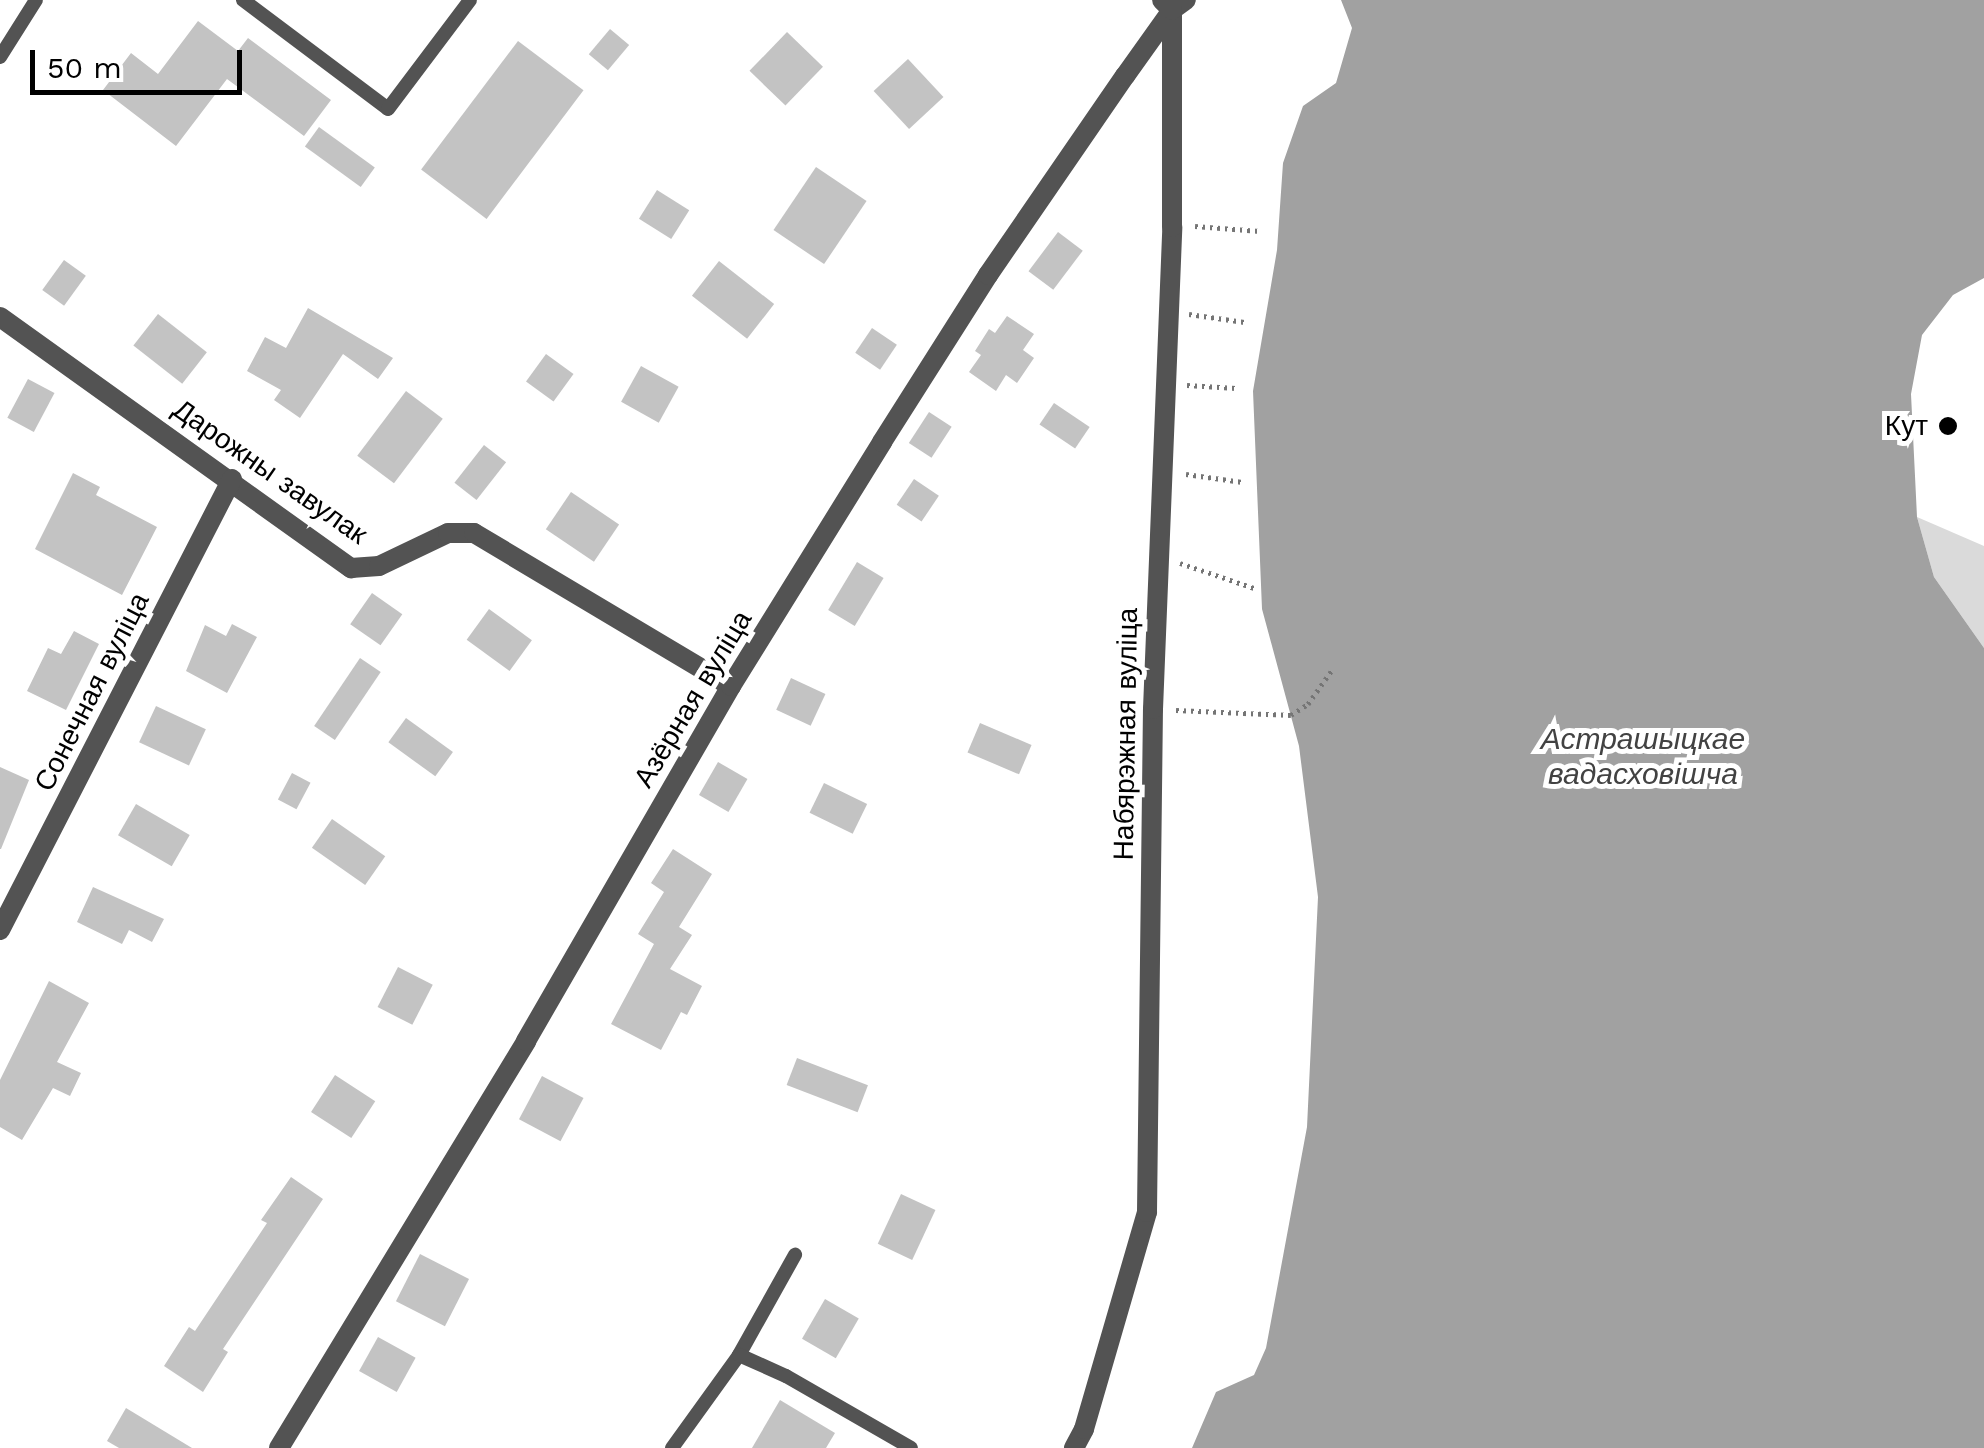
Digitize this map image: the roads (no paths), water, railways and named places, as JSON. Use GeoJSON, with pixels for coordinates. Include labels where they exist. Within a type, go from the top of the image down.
{"type":"FeatureCollection","features":[{"type":"Feature","properties":{"kind":"street","name":"Набярэжная вуліца"},"geometry":{"type":"LineString","coordinates":[[1074,1448],[1084,1429],[1148,1212],[1153,709],[1169,384],[1173,3]]}},
{"type":"Feature","properties":{"kind":"street","name":"Азёрная вуліца"},"geometry":{"type":"LineString","coordinates":[[279,1448],[526,1041],[731,686],[988,275],[1173,3]]}},
{"type":"Feature","properties":{"kind":"street","name":"Дарожны завулак"},"geometry":{"type":"LineString","coordinates":[[0,318],[232,479],[351,568],[379,566],[448,534],[474,532],[731,686]]}},
{"type":"Feature","properties":{"kind":"street","name":"Сонечная вуліца"},"geometry":{"type":"LineString","coordinates":[[0,930],[232,479]]}},
{"type":"Feature","properties":{"kind":"lane"},"geometry":{"type":"LineString","coordinates":[[0,57],[36,0]]}},
{"type":"Feature","properties":{"kind":"lane"},"geometry":{"type":"LineString","coordinates":[[243,0],[388,109],[470,0]]}},
{"type":"Feature","properties":{"kind":"lane"},"geometry":{"type":"LineString","coordinates":[[672,1448],[739,1355],[795,1255]]}},
{"type":"Feature","properties":{"kind":"lane"},"geometry":{"type":"LineString","coordinates":[[739,1355],[786,1376],[912,1448]]}},
{"type":"Feature","properties":{"kind":"water","name":"Астрашыцкае вадасховішча"},"geometry":{"type":"Polygon","coordinates":[[[1341,0],[1984,0],[1984,278],[1953,295],[1922,335],[1911,394],[1917,517],[1934,577],[1984,648],[1984,1448],[1192,1448],[1216,1392],[1254,1375],[1266,1348],[1307,1127],[1318,897],[1299,746],[1262,609],[1253,391],[1277,250],[1283,163],[1303,106],[1336,83],[1352,28],[1341,0]]]}},
{"type":"Feature","properties":{"kind":"place","name":"Кут"},"geometry":{"type":"Point","coordinates":[1948,426]}}]}
